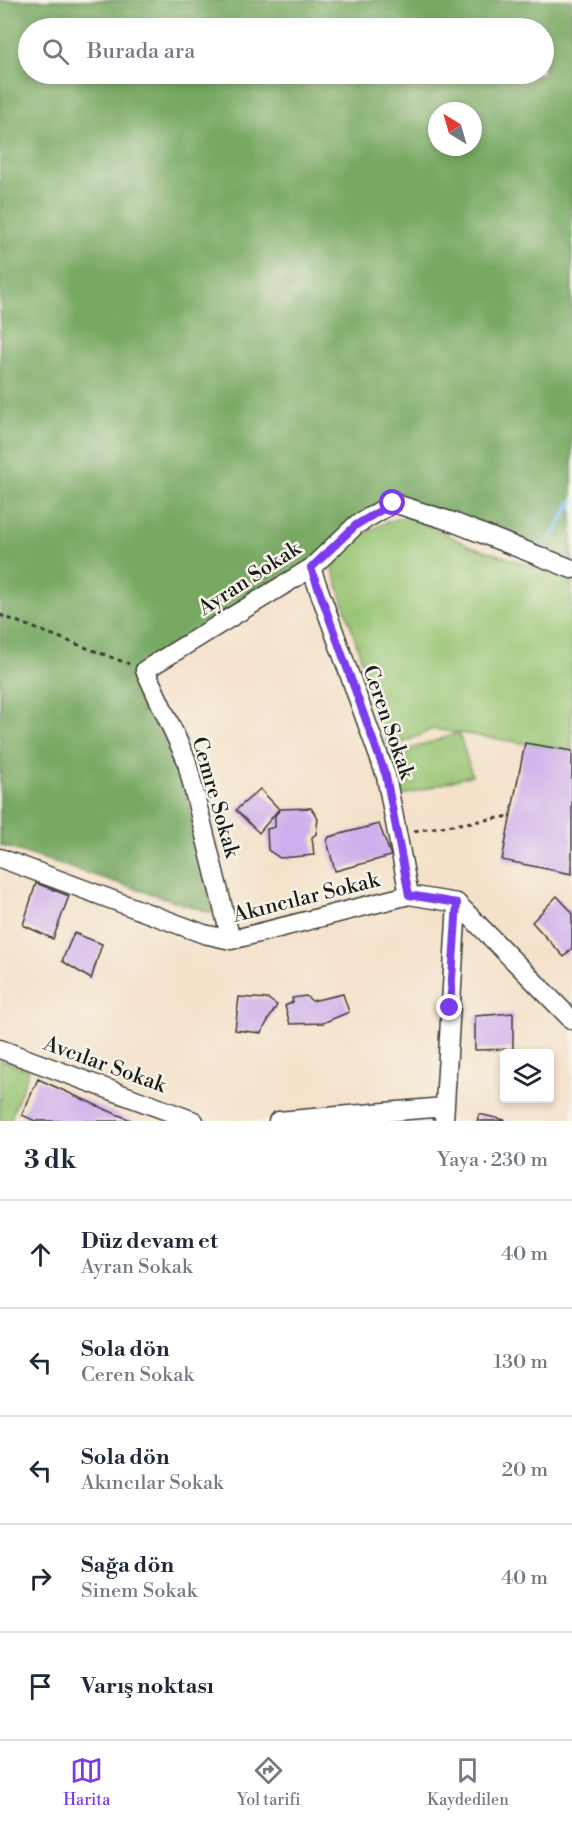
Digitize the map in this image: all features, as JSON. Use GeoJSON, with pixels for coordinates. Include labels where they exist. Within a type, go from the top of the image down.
{"type":"FeatureCollection","features":[{"type":"Feature","properties":{"kind":"street","name":"Ayran Sokak"},"geometry":{"type":"LineString","coordinates":[[145,670],[311,568],[356,525],[393,503],[450,521],[572,569]]}},
{"type":"Feature","properties":{"kind":"street","name":"Ceren Sokak"},"geometry":{"type":"LineString","coordinates":[[311,568],[386,776],[409,895]]}},
{"type":"Feature","properties":{"kind":"street","name":"Cemre Sokak"},"geometry":{"type":"LineString","coordinates":[[145,670],[186,759],[231,940]]}},
{"type":"Feature","properties":{"kind":"street","name":"Akıncılar Sokak"},"geometry":{"type":"LineString","coordinates":[[0,858],[204,934],[231,940],[409,895],[457,903]]}},
{"type":"Feature","properties":{"kind":"street"},"geometry":{"type":"LineString","coordinates":[[457,903],[572,1020]]}},
{"type":"Feature","properties":{"kind":"street"},"geometry":{"type":"LineString","coordinates":[[278,1121],[444,1114],[457,903]]}},
{"type":"Feature","properties":{"kind":"street","name":"Avcılar Sokak"},"geometry":{"type":"LineString","coordinates":[[0,1049],[194,1121]]}},
{"type":"Feature","properties":{"kind":"path"},"geometry":{"type":"LineString","coordinates":[[0,615],[145,670]]}},
{"type":"Feature","properties":{"kind":"path"},"geometry":{"type":"LineString","coordinates":[[398,835],[511,816]]}},
{"type":"Feature","properties":{"kind":"green space"},"geometry":{"type":"Polygon","coordinates":[[[0,0],[572,0],[572,569],[393,503],[311,568],[145,670],[149,704],[182,776],[214,914],[0,845],[0,0]]]}},
{"type":"Feature","properties":{"kind":"green space"},"geometry":{"type":"Polygon","coordinates":[[[409,516],[468,545],[572,579],[572,751],[459,733],[472,775],[398,797],[390,756],[458,733],[433,729],[390,749],[332,567],[357,540],[374,528],[409,516]]]}},
{"type":"Feature","properties":{"kind":"green space"},"geometry":{"type":"Polygon","coordinates":[[[0,1059],[29,1070],[10,1121],[0,1121],[0,1059]]]}},
{"type":"Feature","properties":{"kind":"building"},"geometry":{"type":"Polygon","coordinates":[[[525,743],[572,751],[572,874],[502,860],[525,743]]]}},
{"type":"Feature","properties":{"kind":"building"},"geometry":{"type":"Polygon","coordinates":[[[260,789],[279,809],[259,833],[236,810],[260,789]]]}},
{"type":"Feature","properties":{"kind":"building"},"geometry":{"type":"Polygon","coordinates":[[[311,808],[318,819],[316,834],[312,837],[314,855],[280,858],[268,850],[267,829],[275,827],[275,815],[281,809],[311,808]]]}},
{"type":"Feature","properties":{"kind":"building"},"geometry":{"type":"Polygon","coordinates":[[[379,824],[391,856],[335,871],[327,841],[329,837],[379,824]]]}},
{"type":"Feature","properties":{"kind":"building"},"geometry":{"type":"Polygon","coordinates":[[[36,883],[69,896],[53,939],[23,925],[36,883]]]}},
{"type":"Feature","properties":{"kind":"building"},"geometry":{"type":"Polygon","coordinates":[[[557,896],[572,912],[572,948],[564,957],[532,922],[557,896]]]}},
{"type":"Feature","properties":{"kind":"building"},"geometry":{"type":"Polygon","coordinates":[[[74,933],[102,944],[91,979],[62,961],[74,933]]]}},
{"type":"Feature","properties":{"kind":"building"},"geometry":{"type":"Polygon","coordinates":[[[343,994],[349,1012],[323,1023],[290,1024],[285,1006],[293,1002],[292,998],[306,996],[312,1001],[343,994]]]}},
{"type":"Feature","properties":{"kind":"building"},"geometry":{"type":"Polygon","coordinates":[[[239,997],[268,999],[277,1005],[261,1033],[235,1030],[239,997]]]}},
{"type":"Feature","properties":{"kind":"building"},"geometry":{"type":"Polygon","coordinates":[[[513,1013],[513,1049],[475,1050],[475,1016],[513,1013]]]}},
{"type":"Feature","properties":{"kind":"building"},"geometry":{"type":"Polygon","coordinates":[[[38,1079],[133,1121],[35,1121],[22,1115],[38,1079]]]}},
{"type":"Feature","properties":{"kind":"building"},"geometry":{"type":"Polygon","coordinates":[[[479,1114],[505,1120],[505,1121],[477,1121],[479,1114]]]}},
{"type":"Feature","properties":{"kind":"waterway"},"geometry":{"type":"LineString","coordinates":[[552,537],[572,502]]}},
{"type":"Feature","properties":{"kind":"route"},"geometry":{"type":"LineString","coordinates":[[393,503],[356,525],[311,568],[386,776],[409,895],[457,903],[450,1008]]}}]}
